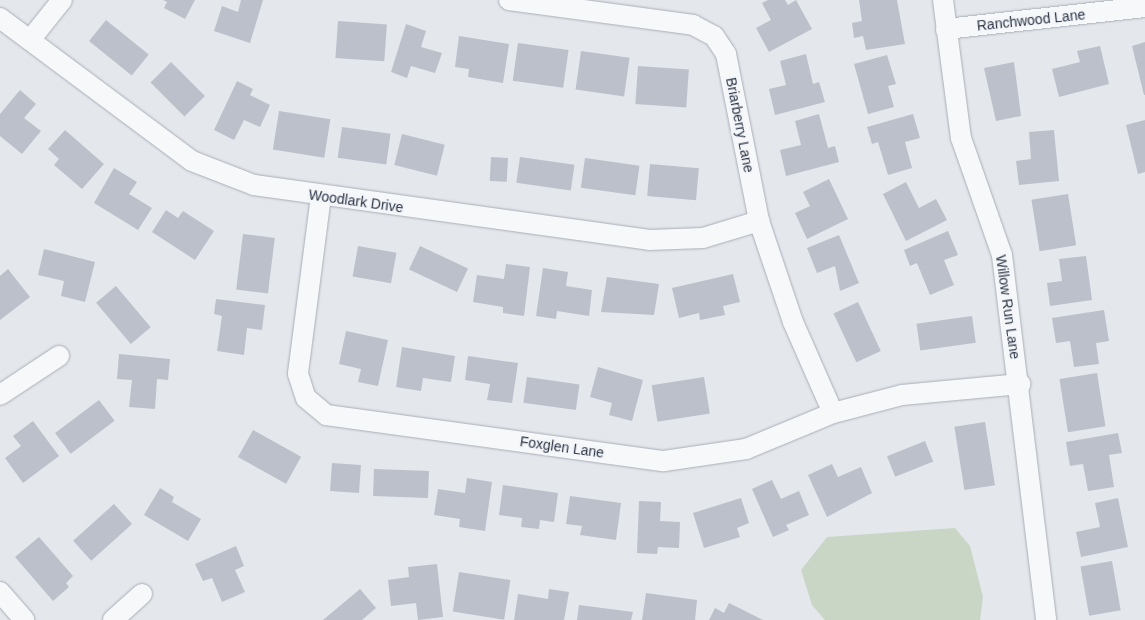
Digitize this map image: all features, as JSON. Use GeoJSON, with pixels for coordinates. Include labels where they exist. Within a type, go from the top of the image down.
{"type":"FeatureCollection","features":[{"type":"Feature","properties":{"kind":"street"},"geometry":{"type":"LineString","coordinates":[[30,40],[62,0]]}},
{"type":"Feature","properties":{"kind":"street","name":"Briarberry Lane"},"geometry":{"type":"LineString","coordinates":[[509,0],[693,25],[714,36],[726,54],[759,221],[792,322],[833,413]]}},
{"type":"Feature","properties":{"kind":"street","name":"Willow Run Lane"},"geometry":{"type":"LineString","coordinates":[[943,0],[962,138],[1002,255],[1020,384],[1046,620]]}},
{"type":"Feature","properties":{"kind":"street","name":"Ranchwood Lane"},"geometry":{"type":"LineString","coordinates":[[946,29],[1145,7]]}},
{"type":"Feature","properties":{"kind":"street","name":"Woodlark Drive"},"geometry":{"type":"LineString","coordinates":[[0,18],[192,161],[254,186],[649,240],[704,238],[759,221]]}},
{"type":"Feature","properties":{"kind":"street","name":"Foxglen Lane"},"geometry":{"type":"LineString","coordinates":[[321,196],[298,374],[306,398],[326,415],[664,461],[746,449],[833,413],[902,395],[1020,384]]}},
{"type":"Feature","properties":{"kind":"street"},"geometry":{"type":"LineString","coordinates":[[0,395],[59,356]]}},
{"type":"Feature","properties":{"kind":"street"},"geometry":{"type":"LineString","coordinates":[[0,592],[24,620]]}},
{"type":"Feature","properties":{"kind":"street"},"geometry":{"type":"LineString","coordinates":[[113,620],[142,594]]}},
{"type":"Feature","properties":{"kind":"green space"},"geometry":{"type":"Polygon","coordinates":[[[955,528],[970,546],[983,597],[980,620],[825,620],[812,605],[801,570],[827,537],[955,528]]]}},
{"type":"Feature","properties":{"kind":"building"},"geometry":{"type":"Polygon","coordinates":[[[163,0],[195,0],[185,19],[164,8],[167,2],[163,0]]]}},
{"type":"Feature","properties":{"kind":"building"},"geometry":{"type":"Polygon","coordinates":[[[241,0],[263,0],[250,43],[214,31],[222,6],[238,12],[241,0]]]}},
{"type":"Feature","properties":{"kind":"building"},"geometry":{"type":"Polygon","coordinates":[[[768,0],[785,0],[788,5],[796,0],[812,29],[769,52],[756,28],[771,20],[762,3],[768,0]]]}},
{"type":"Feature","properties":{"kind":"building"},"geometry":{"type":"Polygon","coordinates":[[[859,0],[897,0],[905,44],[866,50],[863,36],[854,38],[852,23],[862,21],[859,0]]]}},
{"type":"Feature","properties":{"kind":"building"},"geometry":{"type":"Polygon","coordinates":[[[106,20],[149,55],[132,76],[89,41],[106,20]]]}},
{"type":"Feature","properties":{"kind":"building"},"geometry":{"type":"Polygon","coordinates":[[[338,21],[387,24],[384,61],[335,58],[338,21]]]}},
{"type":"Feature","properties":{"kind":"building"},"geometry":{"type":"Polygon","coordinates":[[[406,24],[426,31],[421,47],[442,53],[435,73],[411,66],[407,78],[391,72],[406,24]]]}},
{"type":"Feature","properties":{"kind":"building"},"geometry":{"type":"Polygon","coordinates":[[[459,36],[509,44],[503,83],[468,77],[469,69],[455,67],[459,36]]]}},
{"type":"Feature","properties":{"kind":"building"},"geometry":{"type":"Polygon","coordinates":[[[1145,42],[1145,95],[1144,95],[1132,46],[1145,42]]]}},
{"type":"Feature","properties":{"kind":"building"},"geometry":{"type":"Polygon","coordinates":[[[518,43],[569,50],[563,88],[513,81],[518,43]]]}},
{"type":"Feature","properties":{"kind":"building"},"geometry":{"type":"Polygon","coordinates":[[[1100,46],[1109,84],[1059,97],[1052,69],[1080,62],[1077,51],[1100,46]]]}},
{"type":"Feature","properties":{"kind":"building"},"geometry":{"type":"Polygon","coordinates":[[[581,51],[630,58],[624,96],[576,90],[581,51]]]}},
{"type":"Feature","properties":{"kind":"building"},"geometry":{"type":"Polygon","coordinates":[[[806,54],[813,84],[819,82],[825,102],[775,115],[769,89],[786,85],[780,61],[806,54]]]}},
{"type":"Feature","properties":{"kind":"building"},"geometry":{"type":"Polygon","coordinates":[[[887,55],[896,84],[888,86],[894,107],[868,114],[854,64],[887,55]]]}},
{"type":"Feature","properties":{"kind":"building"},"geometry":{"type":"Polygon","coordinates":[[[171,62],[205,96],[184,116],[150,83],[171,62]]]}},
{"type":"Feature","properties":{"kind":"building"},"geometry":{"type":"Polygon","coordinates":[[[1014,62],[1021,116],[996,121],[984,68],[1014,62]]]}},
{"type":"Feature","properties":{"kind":"building"},"geometry":{"type":"Polygon","coordinates":[[[638,66],[689,70],[686,107],[635,104],[638,66]]]}},
{"type":"Feature","properties":{"kind":"building"},"geometry":{"type":"Polygon","coordinates":[[[237,81],[253,89],[250,95],[270,105],[260,127],[244,120],[234,140],[214,130],[237,81]]]}},
{"type":"Feature","properties":{"kind":"building"},"geometry":{"type":"Polygon","coordinates":[[[20,90],[36,104],[24,118],[41,131],[22,154],[0,136],[0,114],[20,90]]]}},
{"type":"Feature","properties":{"kind":"building"},"geometry":{"type":"Polygon","coordinates":[[[279,111],[330,119],[324,158],[273,150],[279,111]]]}},
{"type":"Feature","properties":{"kind":"building"},"geometry":{"type":"Polygon","coordinates":[[[819,114],[828,148],[835,146],[839,162],[786,176],[780,150],[801,145],[795,121],[819,114]]]}},
{"type":"Feature","properties":{"kind":"building"},"geometry":{"type":"Polygon","coordinates":[[[913,114],[920,138],[905,142],[912,168],[888,175],[878,142],[872,144],[867,127],[913,114]]]}},
{"type":"Feature","properties":{"kind":"building"},"geometry":{"type":"Polygon","coordinates":[[[1145,120],[1145,172],[1138,174],[1126,125],[1145,120]]]}},
{"type":"Feature","properties":{"kind":"building"},"geometry":{"type":"Polygon","coordinates":[[[342,127],[391,134],[386,165],[338,158],[342,127]]]}},
{"type":"Feature","properties":{"kind":"building"},"geometry":{"type":"Polygon","coordinates":[[[65,130],[104,164],[82,189],[54,165],[59,159],[48,149],[65,130]]]}},
{"type":"Feature","properties":{"kind":"building"},"geometry":{"type":"Polygon","coordinates":[[[1054,130],[1059,181],[1019,185],[1016,161],[1031,159],[1029,132],[1054,130]]]}},
{"type":"Feature","properties":{"kind":"building"},"geometry":{"type":"Polygon","coordinates":[[[402,134],[445,145],[437,176],[394,165],[402,134]]]}},
{"type":"Feature","properties":{"kind":"building"},"geometry":{"type":"Polygon","coordinates":[[[491,157],[508,158],[507,182],[490,181],[491,157]]]}},
{"type":"Feature","properties":{"kind":"building"},"geometry":{"type":"Polygon","coordinates":[[[520,157],[574,165],[571,190],[516,183],[520,157]]]}},
{"type":"Feature","properties":{"kind":"building"},"geometry":{"type":"Polygon","coordinates":[[[585,158],[639,166],[635,195],[581,188],[585,158]]]}},
{"type":"Feature","properties":{"kind":"building"},"geometry":{"type":"Polygon","coordinates":[[[650,164],[699,168],[696,200],[647,196],[650,164]]]}},
{"type":"Feature","properties":{"kind":"building"},"geometry":{"type":"Polygon","coordinates":[[[114,168],[137,182],[129,194],[152,208],[138,230],[94,203],[114,168]]]}},
{"type":"Feature","properties":{"kind":"building"},"geometry":{"type":"Polygon","coordinates":[[[829,179],[848,219],[807,239],[795,213],[810,206],[803,192],[829,179]]]}},
{"type":"Feature","properties":{"kind":"building"},"geometry":{"type":"Polygon","coordinates":[[[906,182],[919,208],[936,199],[947,220],[906,241],[883,194],[906,182]]]}},
{"type":"Feature","properties":{"kind":"building"},"geometry":{"type":"Polygon","coordinates":[[[1068,194],[1076,245],[1040,251],[1031,200],[1068,194]]]}},
{"type":"Feature","properties":{"kind":"building"},"geometry":{"type":"Polygon","coordinates":[[[166,210],[178,218],[183,211],[214,231],[195,260],[152,232],[166,210]]]}},
{"type":"Feature","properties":{"kind":"building"},"geometry":{"type":"Polygon","coordinates":[[[948,231],[958,255],[944,260],[954,285],[930,295],[917,263],[910,266],[904,250],[948,231]]]}},
{"type":"Feature","properties":{"kind":"building"},"geometry":{"type":"Polygon","coordinates":[[[243,234],[275,238],[268,293],[236,290],[243,234]]]}},
{"type":"Feature","properties":{"kind":"building"},"geometry":{"type":"Polygon","coordinates":[[[839,235],[859,283],[840,291],[835,266],[817,273],[807,248],[839,235]]]}},
{"type":"Feature","properties":{"kind":"building"},"geometry":{"type":"Polygon","coordinates":[[[358,246],[396,253],[391,283],[353,277],[358,246]]]}},
{"type":"Feature","properties":{"kind":"building"},"geometry":{"type":"Polygon","coordinates":[[[420,246],[468,268],[457,292],[409,270],[420,246]]]}},
{"type":"Feature","properties":{"kind":"building"},"geometry":{"type":"Polygon","coordinates":[[[44,249],[95,262],[85,302],[61,296],[64,281],[38,275],[44,249]]]}},
{"type":"Feature","properties":{"kind":"building"},"geometry":{"type":"Polygon","coordinates":[[[1086,256],[1092,300],[1050,306],[1047,283],[1062,281],[1059,259],[1086,256]]]}},
{"type":"Feature","properties":{"kind":"building"},"geometry":{"type":"Polygon","coordinates":[[[506,264],[530,267],[524,316],[503,313],[503,307],[473,302],[477,275],[504,279],[506,264]]]}},
{"type":"Feature","properties":{"kind":"building"},"geometry":{"type":"Polygon","coordinates":[[[543,268],[568,272],[566,286],[592,290],[589,316],[557,311],[556,319],[536,316],[543,268]]]}},
{"type":"Feature","properties":{"kind":"building"},"geometry":{"type":"Polygon","coordinates":[[[8,269],[30,297],[0,320],[0,276],[8,269]]]}},
{"type":"Feature","properties":{"kind":"building"},"geometry":{"type":"Polygon","coordinates":[[[733,274],[740,302],[723,306],[725,315],[700,320],[699,313],[679,318],[672,288],[733,274]]]}},
{"type":"Feature","properties":{"kind":"building"},"geometry":{"type":"Polygon","coordinates":[[[607,277],[659,284],[654,315],[601,312],[607,277]]]}},
{"type":"Feature","properties":{"kind":"building"},"geometry":{"type":"Polygon","coordinates":[[[116,286],[151,327],[131,344],[96,303],[116,286]]]}},
{"type":"Feature","properties":{"kind":"building"},"geometry":{"type":"Polygon","coordinates":[[[216,299],[265,305],[262,330],[247,328],[244,355],[217,351],[222,316],[214,314],[216,299]]]}},
{"type":"Feature","properties":{"kind":"building"},"geometry":{"type":"Polygon","coordinates":[[[858,302],[881,351],[856,362],[834,313],[858,302]]]}},
{"type":"Feature","properties":{"kind":"building"},"geometry":{"type":"Polygon","coordinates":[[[1104,310],[1109,341],[1096,343],[1099,364],[1074,367],[1070,341],[1056,343],[1052,318],[1104,310]]]}},
{"type":"Feature","properties":{"kind":"building"},"geometry":{"type":"Polygon","coordinates":[[[972,316],[976,343],[920,351],[917,324],[972,316]]]}},
{"type":"Feature","properties":{"kind":"building"},"geometry":{"type":"Polygon","coordinates":[[[346,331],[388,340],[378,386],[358,382],[361,369],[339,364],[346,331]]]}},
{"type":"Feature","properties":{"kind":"building"},"geometry":{"type":"Polygon","coordinates":[[[402,347],[455,356],[451,382],[423,378],[421,391],[396,387],[402,347]]]}},
{"type":"Feature","properties":{"kind":"building"},"geometry":{"type":"Polygon","coordinates":[[[119,354],[170,359],[168,380],[157,379],[155,409],[129,407],[132,380],[117,379],[119,354]]]}},
{"type":"Feature","properties":{"kind":"building"},"geometry":{"type":"Polygon","coordinates":[[[468,356],[518,363],[512,403],[487,400],[490,384],[465,380],[468,356]]]}},
{"type":"Feature","properties":{"kind":"building"},"geometry":{"type":"Polygon","coordinates":[[[598,367],[643,380],[632,421],[609,415],[612,403],[590,397],[598,367]]]}},
{"type":"Feature","properties":{"kind":"building"},"geometry":{"type":"Polygon","coordinates":[[[1097,373],[1105,426],[1068,432],[1059,379],[1097,373]]]}},
{"type":"Feature","properties":{"kind":"building"},"geometry":{"type":"Polygon","coordinates":[[[527,377],[579,384],[576,410],[523,403],[527,377]]]}},
{"type":"Feature","properties":{"kind":"building"},"geometry":{"type":"Polygon","coordinates":[[[704,377],[710,414],[657,422],[652,385],[704,377]]]}},
{"type":"Feature","properties":{"kind":"building"},"geometry":{"type":"Polygon","coordinates":[[[99,400],[115,421],[71,454],[55,433],[99,400]]]}},
{"type":"Feature","properties":{"kind":"building"},"geometry":{"type":"Polygon","coordinates":[[[33,421],[59,456],[23,483],[5,458],[21,446],[13,436],[33,421]]]}},
{"type":"Feature","properties":{"kind":"building"},"geometry":{"type":"Polygon","coordinates":[[[985,422],[995,485],[964,490],[954,427],[985,422]]]}},
{"type":"Feature","properties":{"kind":"building"},"geometry":{"type":"Polygon","coordinates":[[[253,430],[301,457],[286,484],[238,457],[253,430]]]}},
{"type":"Feature","properties":{"kind":"building"},"geometry":{"type":"Polygon","coordinates":[[[1118,433],[1122,453],[1109,455],[1114,487],[1088,491],[1083,464],[1070,466],[1066,442],[1118,433]]]}},
{"type":"Feature","properties":{"kind":"building"},"geometry":{"type":"Polygon","coordinates":[[[925,441],[933,461],[895,477],[887,456],[925,441]]]}},
{"type":"Feature","properties":{"kind":"building"},"geometry":{"type":"Polygon","coordinates":[[[332,463],[361,465],[359,493],[330,491],[332,463]]]}},
{"type":"Feature","properties":{"kind":"building"},"geometry":{"type":"Polygon","coordinates":[[[832,464],[838,477],[861,467],[872,493],[827,517],[808,475],[832,464]]]}},
{"type":"Feature","properties":{"kind":"building"},"geometry":{"type":"Polygon","coordinates":[[[374,469],[429,471],[428,498],[373,496],[374,469]]]}},
{"type":"Feature","properties":{"kind":"building"},"geometry":{"type":"Polygon","coordinates":[[[467,478],[492,482],[485,531],[459,527],[460,519],[434,515],[438,489],[465,493],[467,478]]]}},
{"type":"Feature","properties":{"kind":"building"},"geometry":{"type":"Polygon","coordinates":[[[772,480],[781,499],[799,491],[809,515],[786,525],[789,530],[773,537],[752,489],[772,480]]]}},
{"type":"Feature","properties":{"kind":"building"},"geometry":{"type":"Polygon","coordinates":[[[503,485],[558,493],[554,522],[540,520],[539,529],[521,527],[522,518],[499,515],[503,485]]]}},
{"type":"Feature","properties":{"kind":"building"},"geometry":{"type":"Polygon","coordinates":[[[160,488],[174,497],[172,502],[201,519],[188,541],[144,515],[160,488]]]}},
{"type":"Feature","properties":{"kind":"building"},"geometry":{"type":"Polygon","coordinates":[[[570,496],[621,503],[616,540],[580,535],[582,526],[566,524],[570,496]]]}},
{"type":"Feature","properties":{"kind":"building"},"geometry":{"type":"Polygon","coordinates":[[[741,498],[749,523],[737,528],[740,537],[704,548],[693,513],[741,498]]]}},
{"type":"Feature","properties":{"kind":"building"},"geometry":{"type":"Polygon","coordinates":[[[1118,498],[1128,547],[1081,557],[1076,532],[1100,527],[1095,503],[1118,498]]]}},
{"type":"Feature","properties":{"kind":"building"},"geometry":{"type":"Polygon","coordinates":[[[639,501],[661,502],[660,521],[680,522],[679,548],[658,547],[657,554],[637,553],[639,501]]]}},
{"type":"Feature","properties":{"kind":"building"},"geometry":{"type":"Polygon","coordinates":[[[114,504],[132,524],[91,561],[73,541],[114,504]]]}},
{"type":"Feature","properties":{"kind":"building"},"geometry":{"type":"Polygon","coordinates":[[[39,537],[73,576],[66,583],[69,587],[53,601],[15,557],[39,537]]]}},
{"type":"Feature","properties":{"kind":"building"},"geometry":{"type":"Polygon","coordinates":[[[236,546],[244,566],[235,570],[245,592],[222,602],[212,578],[203,581],[195,564],[236,546]]]}},
{"type":"Feature","properties":{"kind":"building"},"geometry":{"type":"Polygon","coordinates":[[[1112,561],[1121,610],[1089,616],[1080,567],[1112,561]]]}},
{"type":"Feature","properties":{"kind":"building"},"geometry":{"type":"Polygon","coordinates":[[[437,564],[443,617],[418,620],[416,603],[391,606],[388,580],[409,577],[408,567],[437,564]]]}},
{"type":"Feature","properties":{"kind":"building"},"geometry":{"type":"Polygon","coordinates":[[[459,572],[510,580],[504,620],[453,612],[459,572]]]}},
{"type":"Feature","properties":{"kind":"building"},"geometry":{"type":"Polygon","coordinates":[[[360,589],[376,608],[362,620],[323,620],[360,589]]]}},
{"type":"Feature","properties":{"kind":"building"},"geometry":{"type":"Polygon","coordinates":[[[549,589],[569,592],[564,620],[514,620],[518,594],[548,599],[549,589]]]}},
{"type":"Feature","properties":{"kind":"building"},"geometry":{"type":"Polygon","coordinates":[[[646,593],[697,600],[695,620],[642,620],[646,593]]]}},
{"type":"Feature","properties":{"kind":"building"},"geometry":{"type":"Polygon","coordinates":[[[729,603],[763,620],[709,620],[715,608],[724,613],[729,603]]]}},
{"type":"Feature","properties":{"kind":"building"},"geometry":{"type":"Polygon","coordinates":[[[579,605],[633,612],[631,620],[577,620],[579,605]]]}}]}
